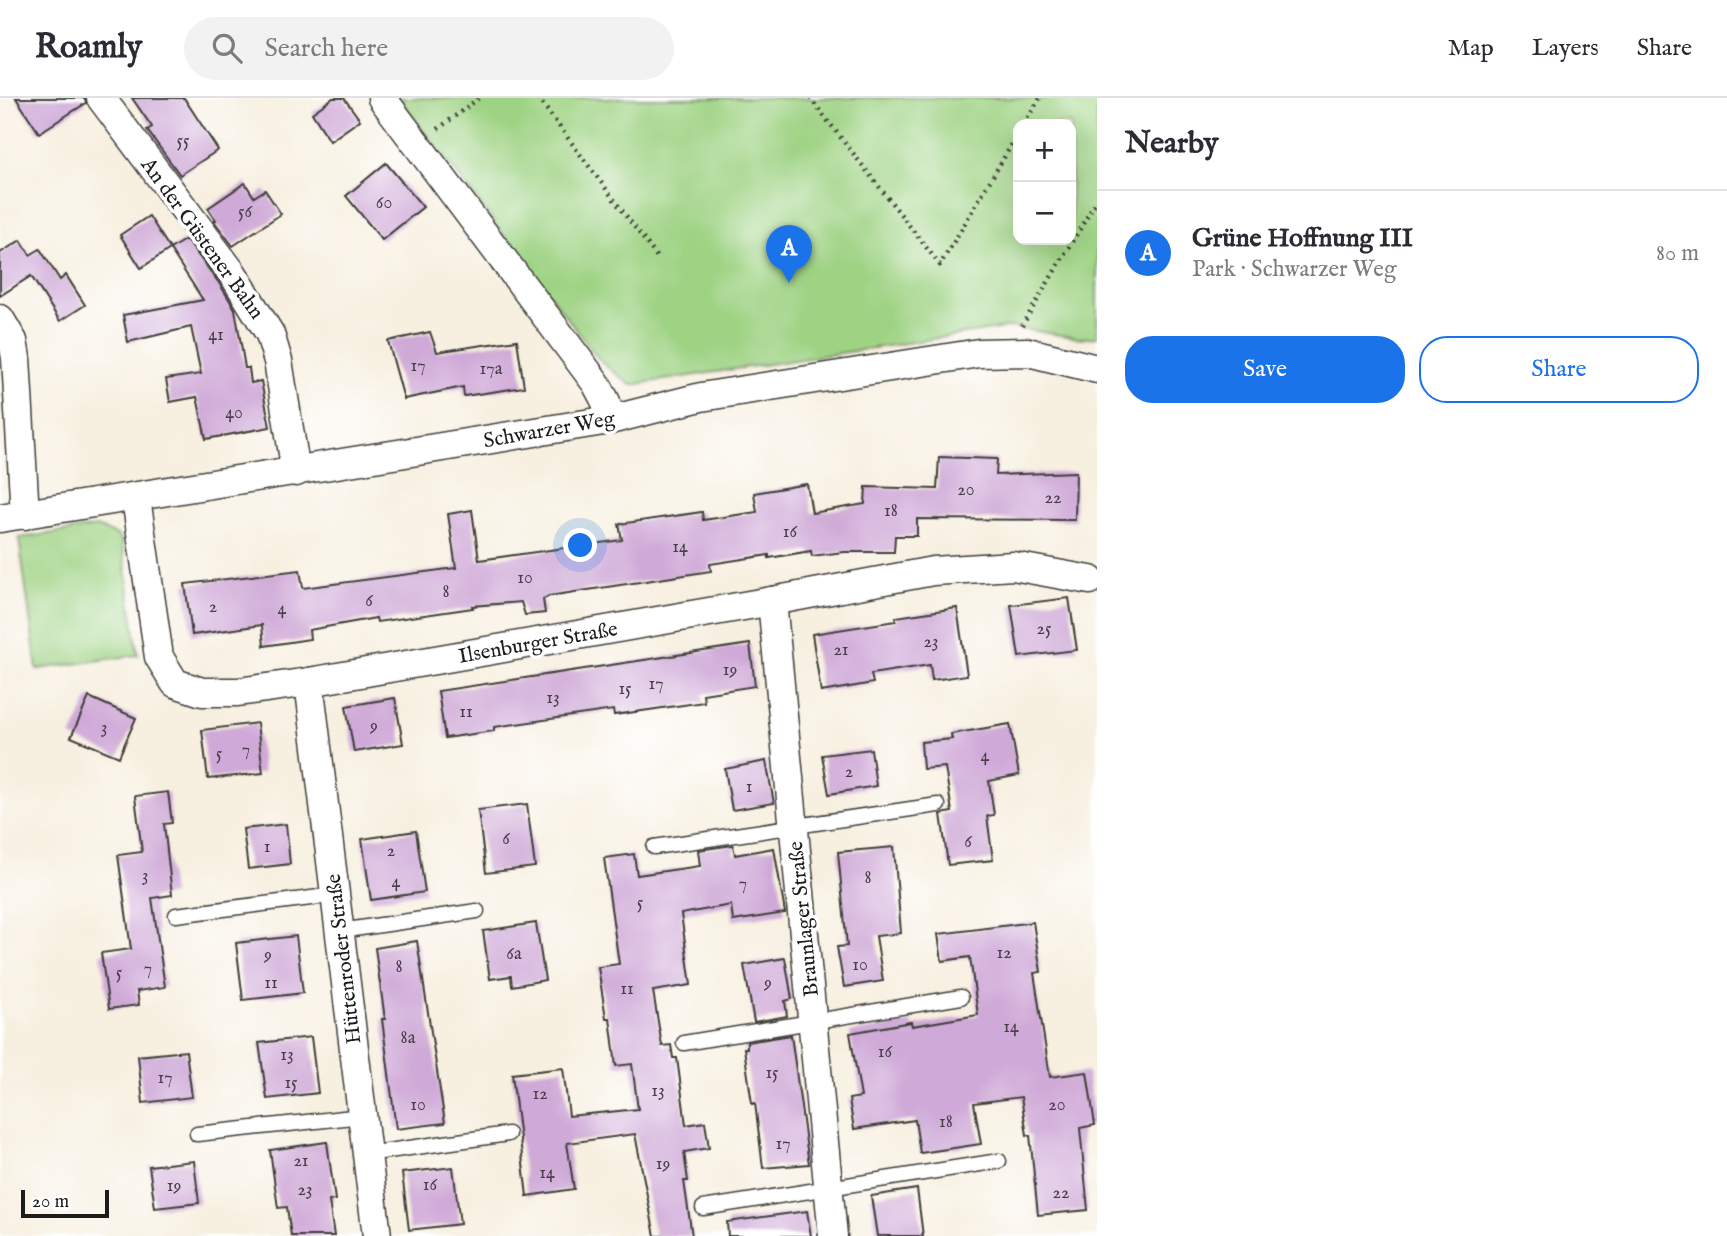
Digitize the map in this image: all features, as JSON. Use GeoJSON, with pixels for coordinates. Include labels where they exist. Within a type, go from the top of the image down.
{"type":"FeatureCollection","features":[{"type":"Feature","properties":{"kind":"street","name":"An der Güstener Bahn"},"geometry":{"type":"LineString","coordinates":[[101,98],[233,274],[270,334],[278,361],[296,472]]}},
{"type":"Feature","properties":{"kind":"street"},"geometry":{"type":"LineString","coordinates":[[382,98],[596,383],[606,402],[610,420]]}},
{"type":"Feature","properties":{"kind":"street"},"geometry":{"type":"LineString","coordinates":[[0,319],[13,341],[16,358],[13,517]]}},
{"type":"Feature","properties":{"kind":"street","name":"Schwarzer Weg"},"geometry":{"type":"LineString","coordinates":[[13,517],[610,420],[701,397],[979,353],[1028,352],[1097,369]]}},
{"type":"Feature","properties":{"kind":"street","name":"Ilsenburger Straße"},"geometry":{"type":"LineString","coordinates":[[136,498],[159,657],[175,683],[202,692],[237,692],[309,682],[933,571],[1013,566],[1090,580]]}},
{"type":"Feature","properties":{"kind":"street","name":"Braunlager Straße"},"geometry":{"type":"LineString","coordinates":[[772,601],[833,1236]]}},
{"type":"Feature","properties":{"kind":"street","name":"Hüttenroder Straße"},"geometry":{"type":"LineString","coordinates":[[309,682],[377,1236]]}},
{"type":"Feature","properties":{"kind":"lane"},"geometry":{"type":"LineString","coordinates":[[654,847],[938,805]]}},
{"type":"Feature","properties":{"kind":"lane"},"geometry":{"type":"LineString","coordinates":[[176,915],[335,895]]}},
{"type":"Feature","properties":{"kind":"lane"},"geometry":{"type":"LineString","coordinates":[[340,931],[477,911]]}},
{"type":"Feature","properties":{"kind":"lane"},"geometry":{"type":"LineString","coordinates":[[684,1043],[961,997]]}},
{"type":"Feature","properties":{"kind":"lane"},"geometry":{"type":"LineString","coordinates":[[197,1134],[362,1116]]}},
{"type":"Feature","properties":{"kind":"lane"},"geometry":{"type":"LineString","coordinates":[[367,1154],[508,1134]]}},
{"type":"Feature","properties":{"kind":"lane"},"geometry":{"type":"LineString","coordinates":[[703,1208],[999,1161]]}},
{"type":"Feature","properties":{"kind":"path"},"geometry":{"type":"LineString","coordinates":[[417,144],[479,98]]}},
{"type":"Feature","properties":{"kind":"path"},"geometry":{"type":"LineString","coordinates":[[538,98],[657,257]]}},
{"type":"Feature","properties":{"kind":"path"},"geometry":{"type":"LineString","coordinates":[[810,98],[940,265],[1013,142]]}},
{"type":"Feature","properties":{"kind":"path"},"geometry":{"type":"LineString","coordinates":[[1027,119],[1040,98]]}},
{"type":"Feature","properties":{"kind":"path"},"geometry":{"type":"LineString","coordinates":[[1008,351],[1097,200]]}},
{"type":"Feature","properties":{"kind":"green space"},"geometry":{"type":"Polygon","coordinates":[[[399,98],[1097,98],[1097,337],[1079,338],[1011,327],[631,385],[601,362],[399,98]]]}},
{"type":"Feature","properties":{"kind":"green space"},"geometry":{"type":"Polygon","coordinates":[[[96,527],[117,535],[122,542],[138,655],[37,669],[19,538],[96,527]]]}},
{"type":"Feature","properties":{"kind":"building"},"geometry":{"type":"Polygon","coordinates":[[[16,98],[85,98],[86,103],[39,133],[16,98]]]}},
{"type":"Feature","properties":{"kind":"building"},"geometry":{"type":"Polygon","coordinates":[[[132,98],[184,98],[218,150],[180,175],[147,130],[152,127],[132,98]]]}},
{"type":"Feature","properties":{"kind":"building"},"geometry":{"type":"Polygon","coordinates":[[[333,98],[344,98],[360,120],[330,141],[312,113],[333,98]]]}},
{"type":"Feature","properties":{"kind":"building"},"geometry":{"type":"Polygon","coordinates":[[[386,163],[423,207],[382,240],[346,196],[386,163]]]}},
{"type":"Feature","properties":{"kind":"building"},"geometry":{"type":"Polygon","coordinates":[[[245,183],[254,197],[265,190],[281,214],[233,246],[214,221],[216,220],[208,208],[245,183]]]}},
{"type":"Feature","properties":{"kind":"building"},"geometry":{"type":"Polygon","coordinates":[[[149,216],[170,249],[141,268],[120,235],[149,216]]]}},
{"type":"Feature","properties":{"kind":"building"},"geometry":{"type":"Polygon","coordinates":[[[186,239],[235,309],[245,368],[249,368],[251,383],[261,381],[270,427],[206,439],[197,397],[170,402],[166,379],[201,374],[191,327],[128,342],[123,315],[203,300],[170,249],[186,239]]]}},
{"type":"Feature","properties":{"kind":"building"},"geometry":{"type":"Polygon","coordinates":[[[21,240],[30,255],[40,249],[60,280],[66,275],[85,305],[60,321],[31,276],[0,296],[0,253],[21,240]]]}},
{"type":"Feature","properties":{"kind":"building"},"geometry":{"type":"Polygon","coordinates":[[[430,332],[437,352],[517,340],[524,387],[464,396],[463,387],[404,399],[388,341],[430,332]]]}},
{"type":"Feature","properties":{"kind":"building"},"geometry":{"type":"Polygon","coordinates":[[[939,457],[997,459],[996,475],[1076,472],[1075,520],[917,519],[917,536],[895,536],[894,552],[844,552],[812,556],[811,551],[710,564],[711,571],[549,596],[543,599],[545,613],[525,615],[521,602],[472,606],[473,608],[377,622],[376,618],[309,630],[310,639],[264,646],[262,625],[192,635],[185,584],[300,570],[303,588],[456,568],[448,514],[472,510],[479,560],[622,540],[619,524],[702,512],[703,520],[757,512],[754,493],[807,484],[812,513],[865,504],[866,487],[937,489],[939,457]]]}},
{"type":"Feature","properties":{"kind":"building"},"geometry":{"type":"Polygon","coordinates":[[[1069,598],[1077,650],[1019,657],[1011,605],[1069,598]]]}},
{"type":"Feature","properties":{"kind":"building"},"geometry":{"type":"Polygon","coordinates":[[[957,608],[967,675],[932,680],[930,665],[871,674],[873,683],[821,692],[812,634],[957,608]]]}},
{"type":"Feature","properties":{"kind":"building"},"geometry":{"type":"Polygon","coordinates":[[[750,644],[755,686],[703,694],[704,702],[614,715],[613,710],[494,727],[494,731],[445,738],[438,691],[750,644]]]}},
{"type":"Feature","properties":{"kind":"building"},"geometry":{"type":"Polygon","coordinates":[[[89,697],[136,718],[119,757],[71,737],[89,697]]]}},
{"type":"Feature","properties":{"kind":"building"},"geometry":{"type":"Polygon","coordinates":[[[395,698],[403,744],[354,752],[346,706],[395,698]]]}},
{"type":"Feature","properties":{"kind":"building"},"geometry":{"type":"Polygon","coordinates":[[[257,723],[263,773],[208,779],[202,730],[257,723]]]}},
{"type":"Feature","properties":{"kind":"building"},"geometry":{"type":"Polygon","coordinates":[[[1010,724],[1019,775],[989,781],[994,815],[987,816],[993,860],[948,865],[941,814],[952,812],[945,767],[923,769],[921,742],[952,739],[951,734],[1010,724]]]}},
{"type":"Feature","properties":{"kind":"building"},"geometry":{"type":"Polygon","coordinates":[[[871,749],[876,786],[829,794],[822,755],[871,749]]]}},
{"type":"Feature","properties":{"kind":"building"},"geometry":{"type":"Polygon","coordinates":[[[766,761],[774,803],[732,810],[725,769],[766,761]]]}},
{"type":"Feature","properties":{"kind":"building"},"geometry":{"type":"Polygon","coordinates":[[[168,792],[172,823],[164,824],[172,895],[152,898],[165,987],[137,991],[139,1005],[109,1009],[101,953],[131,949],[118,855],[142,852],[135,796],[168,792]]]}},
{"type":"Feature","properties":{"kind":"building"},"geometry":{"type":"Polygon","coordinates":[[[527,804],[535,867],[486,873],[478,810],[527,804]]]}},
{"type":"Feature","properties":{"kind":"building"},"geometry":{"type":"Polygon","coordinates":[[[286,824],[290,864],[248,869],[243,829],[286,824]]]}},
{"type":"Feature","properties":{"kind":"building"},"geometry":{"type":"Polygon","coordinates":[[[416,831],[425,892],[371,900],[362,839],[416,831]]]}},
{"type":"Feature","properties":{"kind":"building"},"geometry":{"type":"Polygon","coordinates":[[[733,845],[735,855],[774,848],[785,913],[733,921],[731,905],[681,914],[691,985],[653,991],[662,1046],[671,1045],[673,1058],[677,1058],[686,1125],[705,1122],[709,1148],[684,1152],[688,1181],[684,1181],[692,1236],[655,1236],[635,1134],[567,1143],[574,1189],[527,1196],[512,1074],[563,1068],[569,1116],[638,1109],[632,1064],[616,1066],[610,1018],[606,1018],[598,967],[619,964],[604,858],[634,854],[637,875],[700,866],[698,850],[733,845]]]}},
{"type":"Feature","properties":{"kind":"building"},"geometry":{"type":"Polygon","coordinates":[[[894,847],[901,933],[876,936],[883,981],[844,987],[837,947],[847,946],[838,852],[894,847]]]}},
{"type":"Feature","properties":{"kind":"building"},"geometry":{"type":"Polygon","coordinates":[[[1033,922],[1041,972],[1034,973],[1050,1077],[1087,1072],[1095,1125],[1080,1128],[1088,1210],[1038,1215],[1030,1135],[1027,1135],[1021,1097],[974,1103],[981,1144],[920,1153],[915,1120],[854,1129],[849,1099],[861,1097],[850,1033],[911,1022],[912,1026],[978,1015],[970,957],[942,961],[938,934],[1033,922]]]}},
{"type":"Feature","properties":{"kind":"building"},"geometry":{"type":"Polygon","coordinates":[[[536,923],[545,980],[512,986],[511,976],[490,979],[483,931],[536,923]]]}},
{"type":"Feature","properties":{"kind":"building"},"geometry":{"type":"Polygon","coordinates":[[[296,936],[303,993],[243,1000],[236,943],[296,936]]]}},
{"type":"Feature","properties":{"kind":"building"},"geometry":{"type":"Polygon","coordinates":[[[417,941],[445,1123],[396,1129],[375,948],[417,941]]]}},
{"type":"Feature","properties":{"kind":"building"},"geometry":{"type":"Polygon","coordinates":[[[785,958],[792,999],[785,1001],[787,1016],[754,1022],[744,965],[785,958]]]}},
{"type":"Feature","properties":{"kind":"building"},"geometry":{"type":"Polygon","coordinates":[[[791,1035],[809,1164],[763,1168],[755,1103],[752,1104],[744,1048],[747,1048],[747,1042],[791,1035]]]}},
{"type":"Feature","properties":{"kind":"building"},"geometry":{"type":"Polygon","coordinates":[[[311,1037],[318,1093],[267,1099],[259,1043],[311,1037]]]}},
{"type":"Feature","properties":{"kind":"building"},"geometry":{"type":"Polygon","coordinates":[[[186,1051],[192,1097],[143,1103],[138,1056],[186,1051]]]}},
{"type":"Feature","properties":{"kind":"building"},"geometry":{"type":"Polygon","coordinates":[[[327,1142],[335,1200],[329,1201],[334,1236],[291,1236],[287,1207],[278,1208],[270,1150],[327,1142]]]}},
{"type":"Feature","properties":{"kind":"building"},"geometry":{"type":"Polygon","coordinates":[[[194,1161],[199,1203],[155,1208],[149,1166],[194,1161]]]}},
{"type":"Feature","properties":{"kind":"building"},"geometry":{"type":"Polygon","coordinates":[[[453,1167],[460,1224],[409,1230],[402,1173],[453,1167]]]}},
{"type":"Feature","properties":{"kind":"building"},"geometry":{"type":"Polygon","coordinates":[[[917,1189],[923,1236],[877,1236],[871,1196],[917,1189]]]}},
{"type":"Feature","properties":{"kind":"building"},"geometry":{"type":"Polygon","coordinates":[[[807,1211],[811,1236],[728,1236],[727,1222],[807,1211]]]}},
{"type":"Feature","properties":{"kind":"place","name":"Grüne Hoffnung III"},"geometry":{"type":"Point","coordinates":[789,283]}}]}
